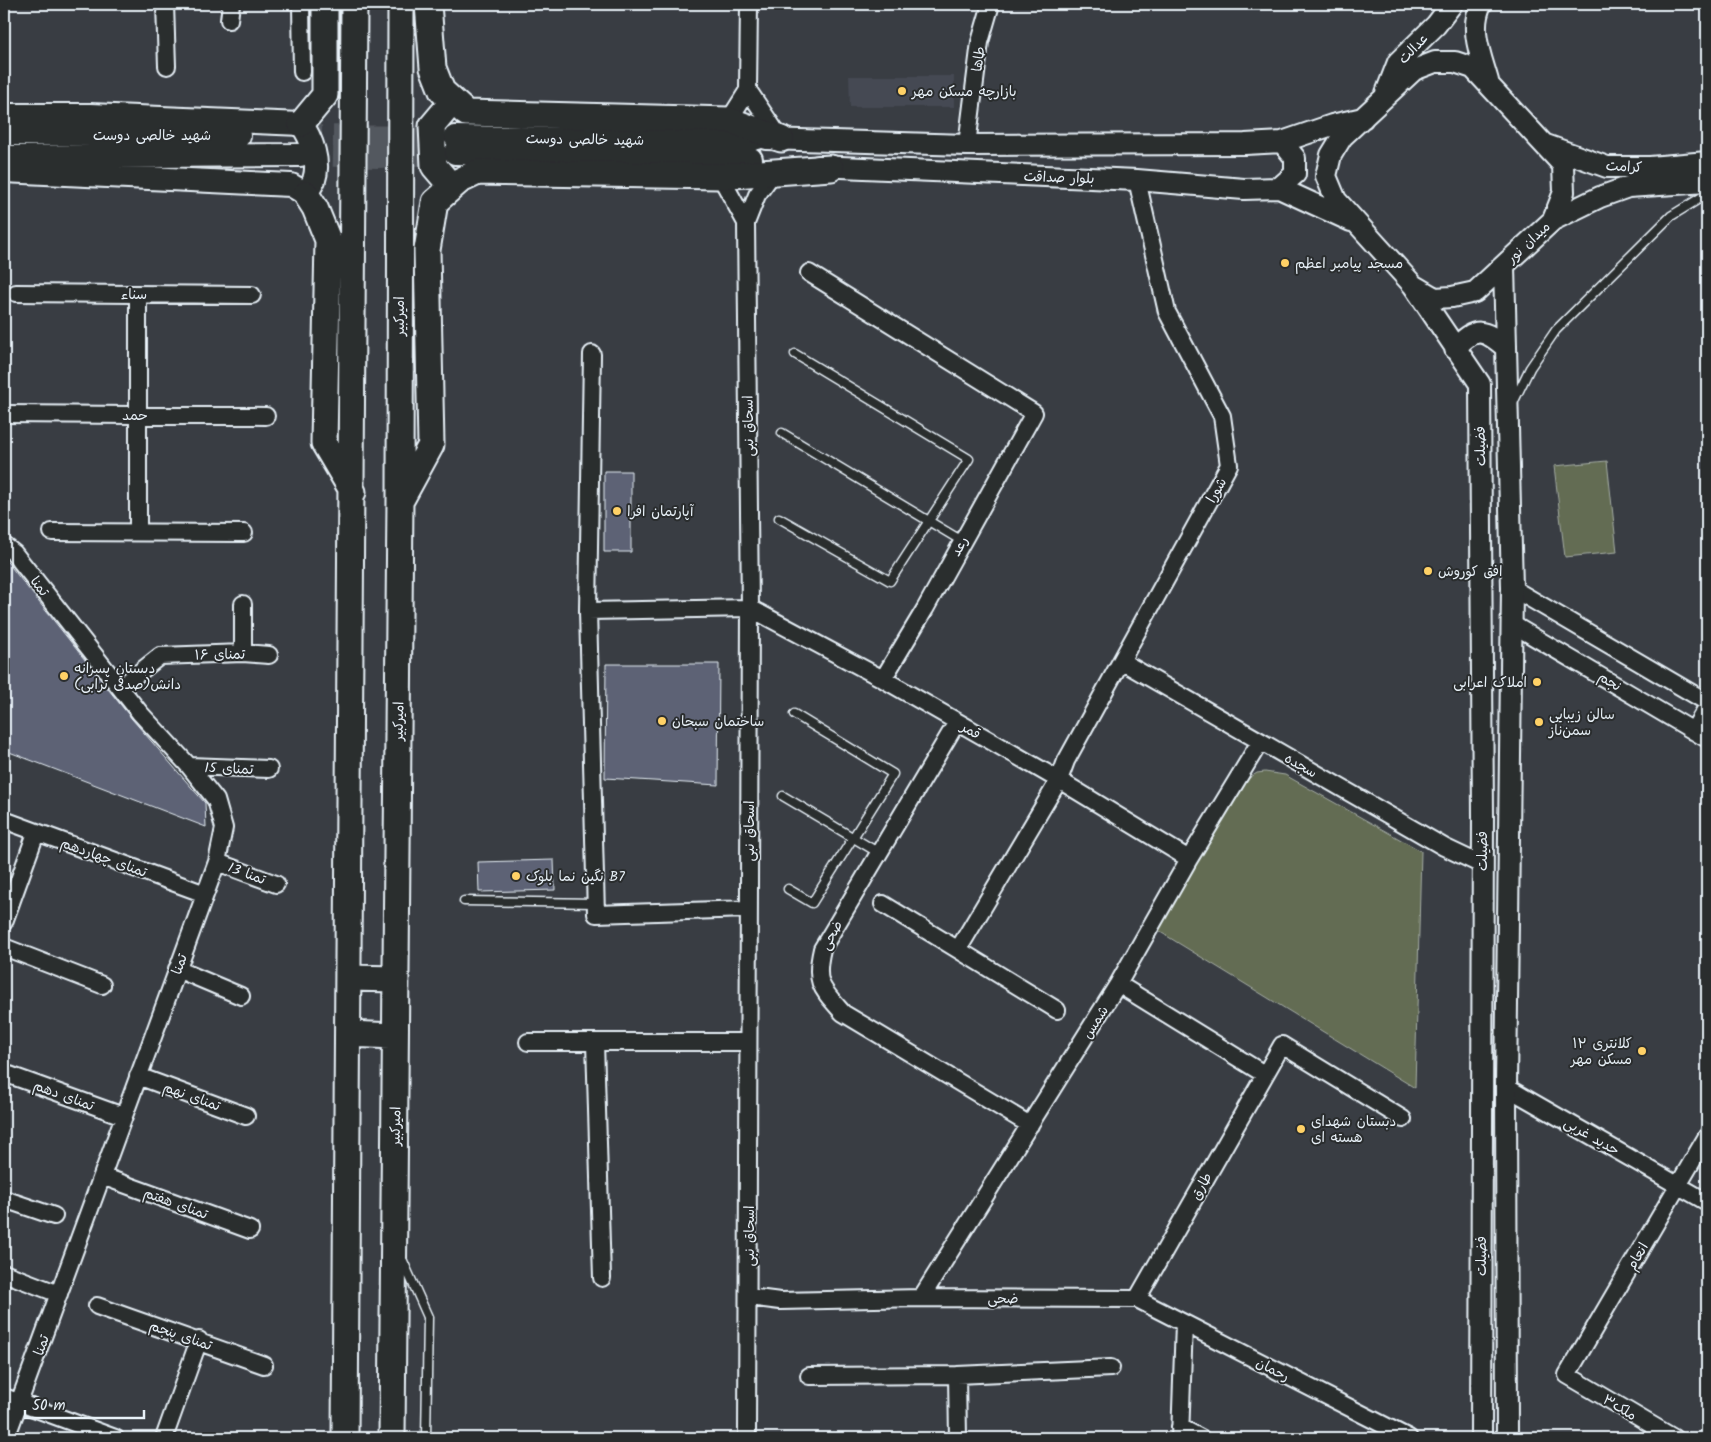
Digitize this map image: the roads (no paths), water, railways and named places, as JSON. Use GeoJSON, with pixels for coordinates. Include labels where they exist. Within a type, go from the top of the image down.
{"type":"FeatureCollection","features":[{"type":"Feature","properties":{"kind":"main road"},"geometry":{"type":"LineString","coordinates":[[301,139],[325,95],[326,4]]}},
{"type":"Feature","properties":{"kind":"main road"},"geometry":{"type":"LineString","coordinates":[[345,1438],[353,492],[354,4]]}},
{"type":"Feature","properties":{"kind":"main road","name":"امیرکبیر"},"geometry":{"type":"LineString","coordinates":[[392,1438],[400,500],[400,4]]}},
{"type":"Feature","properties":{"kind":"main road"},"geometry":{"type":"LineString","coordinates":[[428,4],[433,68],[442,91],[466,113],[729,120],[781,139]]}},
{"type":"Feature","properties":{"kind":"main road"},"geometry":{"type":"LineString","coordinates":[[452,187],[434,166],[432,126],[453,101]]}},
{"type":"Feature","properties":{"kind":"main road"},"geometry":{"type":"LineString","coordinates":[[4,115],[90,114],[301,139],[308,133],[315,157],[314,179],[306,194]]}},
{"type":"Feature","properties":{"kind":"main road","name":"شهید خالصی دوست"},"geometry":{"type":"LineString","coordinates":[[4,134],[301,139]]}},
{"type":"Feature","properties":{"kind":"main road","name":"شهید خالصی دوست"},"geometry":{"type":"LineString","coordinates":[[4,157],[301,139]]}},
{"type":"Feature","properties":{"kind":"main road","name":"شهید خالصی دوست"},"geometry":{"type":"LineString","coordinates":[[455,145],[715,159],[754,149]]}},
{"type":"Feature","properties":{"kind":"main road"},"geometry":{"type":"LineString","coordinates":[[400,500],[431,445],[427,250],[435,202],[459,181],[478,172],[715,159],[774,172],[831,168]]}},
{"type":"Feature","properties":{"kind":"main road"},"geometry":{"type":"LineString","coordinates":[[4,171],[291,184],[306,194],[315,208],[328,240],[324,443],[353,492]]}},
{"type":"Feature","properties":{"kind":"main road"},"geometry":{"type":"LineString","coordinates":[[349,978],[396,979]]}},
{"type":"Feature","properties":{"kind":"main road"},"geometry":{"type":"LineString","coordinates":[[348,1034],[395,1036]]}},
{"type":"Feature","properties":{"kind":"street"},"geometry":{"type":"LineString","coordinates":[[165,4],[167,66]]}},
{"type":"Feature","properties":{"kind":"street"},"geometry":{"type":"LineString","coordinates":[[301,4],[302,72]]}},
{"type":"Feature","properties":{"kind":"street"},"geometry":{"type":"LineString","coordinates":[[729,120],[748,90],[749,4]]}},
{"type":"Feature","properties":{"kind":"street","name":"طاها"},"geometry":{"type":"LineString","coordinates":[[967,144],[980,42],[991,4]]}},
{"type":"Feature","properties":{"kind":"street","name":"عدالت"},"geometry":{"type":"LineString","coordinates":[[1384,98],[1398,62],[1436,25],[1452,4]]}},
{"type":"Feature","properties":{"kind":"street"},"geometry":{"type":"LineString","coordinates":[[1481,4],[1478,11],[1475,34],[1490,86]]}},
{"type":"Feature","properties":{"kind":"street","name":"میدان نور"},"geometry":{"type":"LineString","coordinates":[[1435,62],[1455,62],[1473,68],[1490,86],[1563,165],[1564,192],[1553,220],[1475,292],[1452,297],[1435,298],[1413,285],[1336,200],[1326,176],[1330,155],[1342,137],[1414,70],[1435,62]]}},
{"type":"Feature","properties":{"kind":"street"},"geometry":{"type":"LineString","coordinates":[[748,90],[781,139]]}},
{"type":"Feature","properties":{"kind":"street"},"geometry":{"type":"LineString","coordinates":[[754,149],[781,139],[967,144],[1282,142],[1332,125],[1363,118]]}},
{"type":"Feature","properties":{"kind":"street"},"geometry":{"type":"LineString","coordinates":[[1278,188],[1295,174],[1295,158],[1282,142]]}},
{"type":"Feature","properties":{"kind":"street","name":"کرامت"},"geometry":{"type":"LineString","coordinates":[[1544,144],[1607,167],[1650,167],[1707,162]]}},
{"type":"Feature","properties":{"kind":"street","name":"بلوار صداقت"},"geometry":{"type":"LineString","coordinates":[[754,149],[831,168],[1137,180],[1244,189],[1278,188],[1359,225]]}},
{"type":"Feature","properties":{"kind":"street"},"geometry":{"type":"LineString","coordinates":[[715,159],[746,223]]}},
{"type":"Feature","properties":{"kind":"street"},"geometry":{"type":"LineString","coordinates":[[746,223],[757,195],[774,172]]}},
{"type":"Feature","properties":{"kind":"street","name":"شورا"},"geometry":{"type":"LineString","coordinates":[[959,948],[1059,780],[1066,761],[1229,465],[1222,416],[1167,312],[1137,180]]}},
{"type":"Feature","properties":{"kind":"street","name":"کرامت"},"geometry":{"type":"LineString","coordinates":[[1553,220],[1600,197],[1628,187],[1707,182]]}},
{"type":"Feature","properties":{"kind":"street","name":"اسحاق نبی"},"geometry":{"type":"LineString","coordinates":[[746,223],[750,608],[747,1438]]}},
{"type":"Feature","properties":{"kind":"street","name":"فضیلت"},"geometry":{"type":"LineString","coordinates":[[1504,266],[1512,588],[1506,1087],[1507,1438]]}},
{"type":"Feature","properties":{"kind":"street","name":"رعد"},"geometry":{"type":"LineString","coordinates":[[809,273],[1034,413],[883,678]]}},
{"type":"Feature","properties":{"kind":"street","name":"فضیلت"},"geometry":{"type":"LineString","coordinates":[[1413,285],[1480,384],[1482,580],[1481,1438]]}},
{"type":"Feature","properties":{"kind":"street","name":"سناء"},"geometry":{"type":"LineString","coordinates":[[16,294],[252,295]]}},
{"type":"Feature","properties":{"kind":"street"},"geometry":{"type":"LineString","coordinates":[[138,294],[138,532]]}},
{"type":"Feature","properties":{"kind":"street"},"geometry":{"type":"LineString","coordinates":[[1456,349],[1464,340],[1475,333],[1490,334],[1505,347]]}},
{"type":"Feature","properties":{"kind":"street"},"geometry":{"type":"LineString","coordinates":[[592,354],[588,611],[596,914],[748,909]]}},
{"type":"Feature","properties":{"kind":"street","name":"حمد"},"geometry":{"type":"LineString","coordinates":[[4,414],[266,416]]}},
{"type":"Feature","properties":{"kind":"street"},"geometry":{"type":"LineString","coordinates":[[52,532],[244,533]]}},
{"type":"Feature","properties":{"kind":"street","name":"تمنا"},"geometry":{"type":"LineString","coordinates":[[4,545],[14,553],[140,713],[189,766],[216,800],[224,828],[217,862],[6,1438]]}},
{"type":"Feature","properties":{"kind":"street"},"geometry":{"type":"LineString","coordinates":[[1482,580],[1512,588],[1707,702]]}},
{"type":"Feature","properties":{"kind":"street"},"geometry":{"type":"LineString","coordinates":[[243,604],[243,654]]}},
{"type":"Feature","properties":{"kind":"street"},"geometry":{"type":"LineString","coordinates":[[588,611],[750,608]]}},
{"type":"Feature","properties":{"kind":"street","name":"قمر"},"geometry":{"type":"LineString","coordinates":[[750,608],[883,678],[1059,780],[1189,859]]}},
{"type":"Feature","properties":{"kind":"street"},"geometry":{"type":"LineString","coordinates":[[1482,616],[1512,624]]}},
{"type":"Feature","properties":{"kind":"street","name":"نجم"},"geometry":{"type":"LineString","coordinates":[[1512,624],[1700,735]]}},
{"type":"Feature","properties":{"kind":"street","name":"تمنای ۱۶"},"geometry":{"type":"LineString","coordinates":[[121,687],[160,656],[269,655]]}},
{"type":"Feature","properties":{"kind":"street","name":"سجده"},"geometry":{"type":"LineString","coordinates":[[1121,662],[1444,848],[1482,865]]}},
{"type":"Feature","properties":{"kind":"street"},"geometry":{"type":"LineString","coordinates":[[1700,735],[1707,707]]}},
{"type":"Feature","properties":{"kind":"street","name":"ضحی"},"geometry":{"type":"LineString","coordinates":[[957,722],[822,949],[817,971],[825,992],[843,1013],[1030,1125]]}},
{"type":"Feature","properties":{"kind":"street","name":"شمس"},"geometry":{"type":"LineString","coordinates":[[921,1298],[1118,984],[1189,859],[1260,742]]}},
{"type":"Feature","properties":{"kind":"street","name":"تمنای 15"},"geometry":{"type":"LineString","coordinates":[[189,766],[270,769]]}},
{"type":"Feature","properties":{"kind":"street","name":"تمنای چهاردهم"},"geometry":{"type":"LineString","coordinates":[[4,820],[205,894]]}},
{"type":"Feature","properties":{"kind":"street"},"geometry":{"type":"LineString","coordinates":[[4,922],[36,833]]}},
{"type":"Feature","properties":{"kind":"street","name":"تمنا 13"},"geometry":{"type":"LineString","coordinates":[[217,862],[276,884]]}},
{"type":"Feature","properties":{"kind":"street"},"geometry":{"type":"LineString","coordinates":[[883,904],[959,948],[1057,1010]]}},
{"type":"Feature","properties":{"kind":"street"},"geometry":{"type":"LineString","coordinates":[[4,948],[102,985]]}},
{"type":"Feature","properties":{"kind":"street"},"geometry":{"type":"LineString","coordinates":[[177,969],[241,996]]}},
{"type":"Feature","properties":{"kind":"street"},"geometry":{"type":"LineString","coordinates":[[1118,984],[1264,1074]]}},
{"type":"Feature","properties":{"kind":"street"},"geometry":{"type":"LineString","coordinates":[[528,1042],[748,1042]]}},
{"type":"Feature","properties":{"kind":"street"},"geometry":{"type":"LineString","coordinates":[[595,1042],[602,1278]]}},
{"type":"Feature","properties":{"kind":"street","name":"طارق"},"geometry":{"type":"LineString","coordinates":[[1137,1299],[1282,1045],[1403,1119]]}},
{"type":"Feature","properties":{"kind":"street","name":"تمنای دهم"},"geometry":{"type":"LineString","coordinates":[[4,1073],[124,1116]]}},
{"type":"Feature","properties":{"kind":"street","name":"تمنای نهم"},"geometry":{"type":"LineString","coordinates":[[138,1076],[246,1116]]}},
{"type":"Feature","properties":{"kind":"street","name":"حدید غربی"},"geometry":{"type":"LineString","coordinates":[[1506,1087],[1707,1202]]}},
{"type":"Feature","properties":{"kind":"street","name":"انعام"},"geometry":{"type":"LineString","coordinates":[[1567,1375],[1707,1136]]}},
{"type":"Feature","properties":{"kind":"street","name":"تمنای هفتم"},"geometry":{"type":"LineString","coordinates":[[102,1176],[250,1230]]}},
{"type":"Feature","properties":{"kind":"street"},"geometry":{"type":"LineString","coordinates":[[4,1200],[54,1216]]}},
{"type":"Feature","properties":{"kind":"street"},"geometry":{"type":"LineString","coordinates":[[4,1273],[59,1294]]}},
{"type":"Feature","properties":{"kind":"street","name":"ضحی"},"geometry":{"type":"LineString","coordinates":[[749,1297],[780,1301],[921,1298],[1137,1299]]}},
{"type":"Feature","properties":{"kind":"street","name":"رحمان"},"geometry":{"type":"LineString","coordinates":[[1137,1299],[1408,1438]]}},
{"type":"Feature","properties":{"kind":"street","name":"تمنای پنجم"},"geometry":{"type":"LineString","coordinates":[[97,1306],[199,1340],[264,1365]]}},
{"type":"Feature","properties":{"kind":"street"},"geometry":{"type":"LineString","coordinates":[[1184,1323],[1180,1433],[1201,1438]]}},
{"type":"Feature","properties":{"kind":"street"},"geometry":{"type":"LineString","coordinates":[[164,1438],[199,1340]]}},
{"type":"Feature","properties":{"kind":"street"},"geometry":{"type":"LineString","coordinates":[[809,1376],[957,1375],[1111,1368]]}},
{"type":"Feature","properties":{"kind":"street"},"geometry":{"type":"LineString","coordinates":[[957,1375],[958,1438]]}},
{"type":"Feature","properties":{"kind":"street","name":"ملک۳"},"geometry":{"type":"LineString","coordinates":[[1567,1375],[1674,1438]]}},
{"type":"Feature","properties":{"kind":"street"},"geometry":{"type":"LineString","coordinates":[[4,1397],[115,1438]]}},
{"type":"Feature","properties":{"kind":"lane"},"geometry":{"type":"LineString","coordinates":[[1507,413],[1530,368],[1556,330],[1672,216],[1707,194]]}},
{"type":"Feature","properties":{"kind":"lane"},"geometry":{"type":"LineString","coordinates":[[779,518],[890,581],[969,458],[795,354]]}},
{"type":"Feature","properties":{"kind":"lane"},"geometry":{"type":"LineString","coordinates":[[782,433],[962,541]]}},
{"type":"Feature","properties":{"kind":"lane"},"geometry":{"type":"LineString","coordinates":[[788,889],[812,903],[893,774],[794,714]]}},
{"type":"Feature","properties":{"kind":"lane"},"geometry":{"type":"LineString","coordinates":[[782,796],[879,853]]}},
{"type":"Feature","properties":{"kind":"lane"},"geometry":{"type":"LineString","coordinates":[[464,901],[596,903]]}},
{"type":"Feature","properties":{"kind":"lane"},"geometry":{"type":"LineString","coordinates":[[393,1241],[428,1317],[426,1438]]}},
{"type":"Feature","properties":{"kind":"tunnel"},"geometry":{"type":"LineString","coordinates":[[300,136],[451,137]]}},
{"type":"Feature","properties":{"kind":"tunnel"},"geometry":{"type":"LineString","coordinates":[[300,155],[378,157],[451,153]]}},
{"type":"Feature","properties":{"kind":"place","name":"بازارچه مسکن مهر"},"geometry":{"type":"Point","coordinates":[902,91]}},
{"type":"Feature","properties":{"kind":"place","name":"مسجد پیامبر اعظم"},"geometry":{"type":"Point","coordinates":[1285,263]}},
{"type":"Feature","properties":{"kind":"place","name":"آپارتمان افرا"},"geometry":{"type":"Point","coordinates":[617,511]}},
{"type":"Feature","properties":{"kind":"place","name":"افق کوروش"},"geometry":{"type":"Point","coordinates":[1428,571]}},
{"type":"Feature","properties":{"kind":"place","name":"دبستان پسرانه دانش(صدقی ترابی)"},"geometry":{"type":"Point","coordinates":[64,676]}},
{"type":"Feature","properties":{"kind":"place","name":"املاک اعرابی"},"geometry":{"type":"Point","coordinates":[1537,682]}},
{"type":"Feature","properties":{"kind":"place","name":"ساختمان سبحان"},"geometry":{"type":"Point","coordinates":[662,721]}},
{"type":"Feature","properties":{"kind":"place","name":"سالن زیبایی سمن‌ناز"},"geometry":{"type":"Point","coordinates":[1539,722]}},
{"type":"Feature","properties":{"kind":"place","name":"نگین نما بلوک B7"},"geometry":{"type":"Point","coordinates":[516,876]}},
{"type":"Feature","properties":{"kind":"place","name":"کلانتری ۱۲ مسکن مهر"},"geometry":{"type":"Point","coordinates":[1642,1051]}},
{"type":"Feature","properties":{"kind":"place","name":"دبستان شهدای هسته ای"},"geometry":{"type":"Point","coordinates":[1301,1129]}}]}
